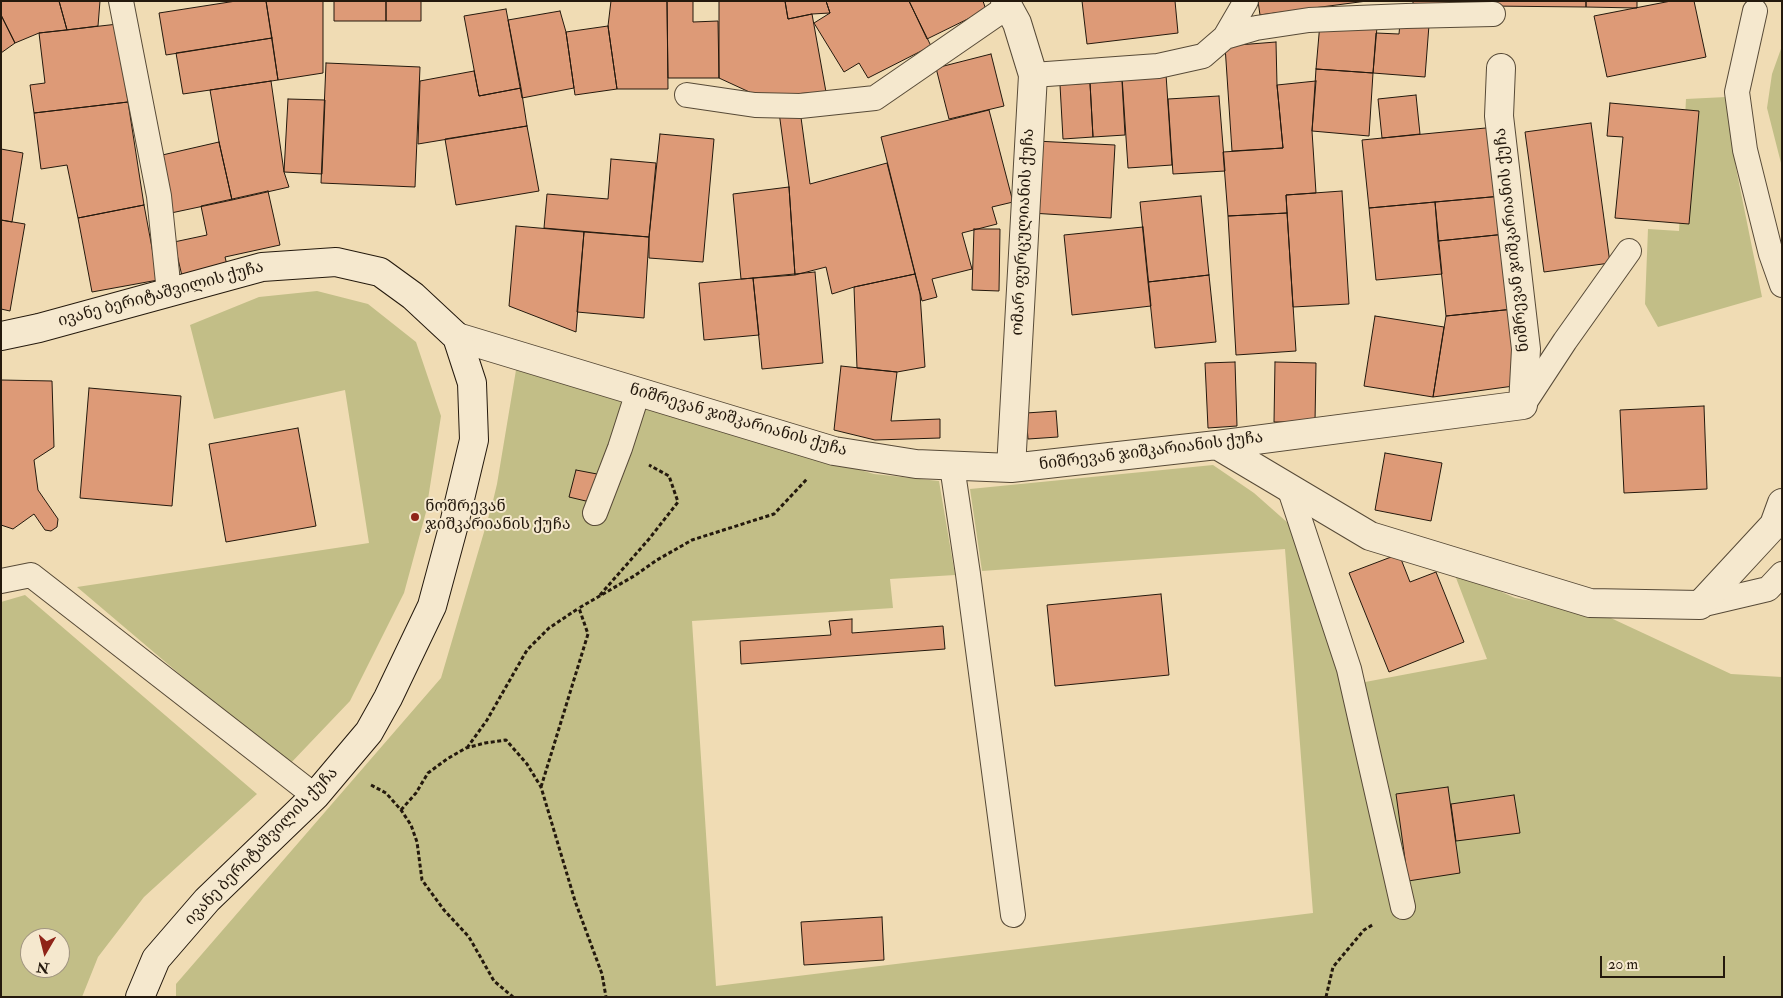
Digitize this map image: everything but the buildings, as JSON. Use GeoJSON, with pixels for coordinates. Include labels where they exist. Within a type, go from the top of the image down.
{"type":"FeatureCollection","features":[{"type":"Feature","properties":{"kind":"street","name":"ომარ ფურცულიანის ქუჩა"},"geometry":{"type":"LineString","coordinates":[[1006,4],[1017,23],[1033,74],[1011,468]]}},
{"type":"Feature","properties":{"kind":"street","name":"ნიშრევან ჯიშკარიანის ქუჩა"},"geometry":{"type":"LineString","coordinates":[[457,337],[834,451],[916,464],[1011,468],[1217,445],[1523,405],[1526,349],[1499,116],[1501,68]]}},
{"type":"Feature","properties":{"kind":"street","name":"ივანე ბერიტაშვილის ქუჩა"},"geometry":{"type":"LineString","coordinates":[[1,336],[262,267],[336,262],[380,272],[413,296],[457,337],[472,383],[474,440],[453,528],[432,606],[388,698],[369,732],[340,768],[315,796],[207,900],[156,959],[140,997]]}},
{"type":"Feature","properties":{"kind":"street"},"geometry":{"type":"LineString","coordinates":[[1217,445],[1370,536],[1590,603],[1700,605],[1774,525],[1782,503]]}},
{"type":"Feature","properties":{"kind":"lane"},"geometry":{"type":"LineString","coordinates":[[121,1],[159,196],[169,292]]}},
{"type":"Feature","properties":{"kind":"lane"},"geometry":{"type":"LineString","coordinates":[[1033,74],[1158,66],[1203,56],[1225,37],[1246,1]]}},
{"type":"Feature","properties":{"kind":"lane"},"geometry":{"type":"LineString","coordinates":[[687,95],[755,105],[800,106],[875,98],[930,62],[1006,4]]}},
{"type":"Feature","properties":{"kind":"lane"},"geometry":{"type":"LineString","coordinates":[[1755,11],[1737,92],[1745,150],[1771,254],[1782,285]]}},
{"type":"Feature","properties":{"kind":"lane"},"geometry":{"type":"LineString","coordinates":[[1225,37],[1256,28],[1309,20],[1493,14]]}},
{"type":"Feature","properties":{"kind":"lane"},"geometry":{"type":"LineString","coordinates":[[1523,405],[1564,341],[1629,250]]}},
{"type":"Feature","properties":{"kind":"lane"},"geometry":{"type":"LineString","coordinates":[[595,513],[620,448],[638,392]]}},
{"type":"Feature","properties":{"kind":"lane"},"geometry":{"type":"LineString","coordinates":[[952,466],[1013,915]]}},
{"type":"Feature","properties":{"kind":"lane"},"geometry":{"type":"LineString","coordinates":[[1288,487],[1349,669],[1403,907]]}},
{"type":"Feature","properties":{"kind":"lane"},"geometry":{"type":"LineString","coordinates":[[1700,605],[1768,590],[1782,574]]}},
{"type":"Feature","properties":{"kind":"lane"},"geometry":{"type":"LineString","coordinates":[[1,581],[31,575],[315,796]]}},
{"type":"Feature","properties":{"kind":"path"},"geometry":{"type":"LineString","coordinates":[[598,597],[678,502],[669,476],[620,448]]}},
{"type":"Feature","properties":{"kind":"path"},"geometry":{"type":"LineString","coordinates":[[466,748],[487,720],[527,650],[549,628],[692,540],[774,514],[834,451]]}},
{"type":"Feature","properties":{"kind":"path"},"geometry":{"type":"LineString","coordinates":[[541,788],[588,634],[579,608]]}},
{"type":"Feature","properties":{"kind":"path"},"geometry":{"type":"LineString","coordinates":[[401,810],[416,793],[428,773],[447,759],[466,748],[485,742],[506,740],[527,764],[541,788],[575,901],[602,974],[606,997]]}},
{"type":"Feature","properties":{"kind":"path"},"geometry":{"type":"LineString","coordinates":[[340,768],[386,793],[401,810],[411,825],[417,842],[422,880],[444,910],[469,938],[494,981],[513,997]]}},
{"type":"Feature","properties":{"kind":"path"},"geometry":{"type":"LineString","coordinates":[[1326,997],[1333,967],[1364,930],[1403,907]]}},
{"type":"Feature","properties":{"kind":"shaded area"},"geometry":{"type":"Polygon","coordinates":[[[1782,46],[1782,167],[1767,108],[1772,74],[1782,46]]]}},
{"type":"Feature","properties":{"kind":"shaded area"},"geometry":{"type":"Polygon","coordinates":[[[1726,97],[1736,168],[1762,297],[1658,327],[1645,304],[1648,229],[1679,231],[1686,99],[1726,97]]]}},
{"type":"Feature","properties":{"kind":"shaded area"},"geometry":{"type":"Polygon","coordinates":[[[317,291],[368,304],[416,342],[441,416],[426,512],[404,593],[350,701],[288,766],[77,587],[369,543],[345,390],[214,419],[190,325],[259,297],[317,291]]]}},
{"type":"Feature","properties":{"kind":"shaded area"},"geometry":{"type":"Polygon","coordinates":[[[516,370],[874,474],[939,481],[955,575],[890,579],[893,608],[692,621],[716,986],[1313,913],[1285,549],[982,571],[970,489],[1213,465],[1254,493],[1297,531],[1344,686],[1487,659],[1453,570],[1515,598],[1600,613],[1731,674],[1782,677],[1782,997],[176,997],[176,984],[441,678],[492,505],[516,370]]]}},
{"type":"Feature","properties":{"kind":"shaded area"},"geometry":{"type":"Polygon","coordinates":[[[25,595],[257,794],[144,897],[98,957],[82,997],[1,997],[1,602],[25,595]]]}},
{"type":"Feature","properties":{"kind":"place","name":"ნოშრევან ჯიშკარიანის ქუჩა"},"geometry":{"type":"Point","coordinates":[415,517]}}]}
